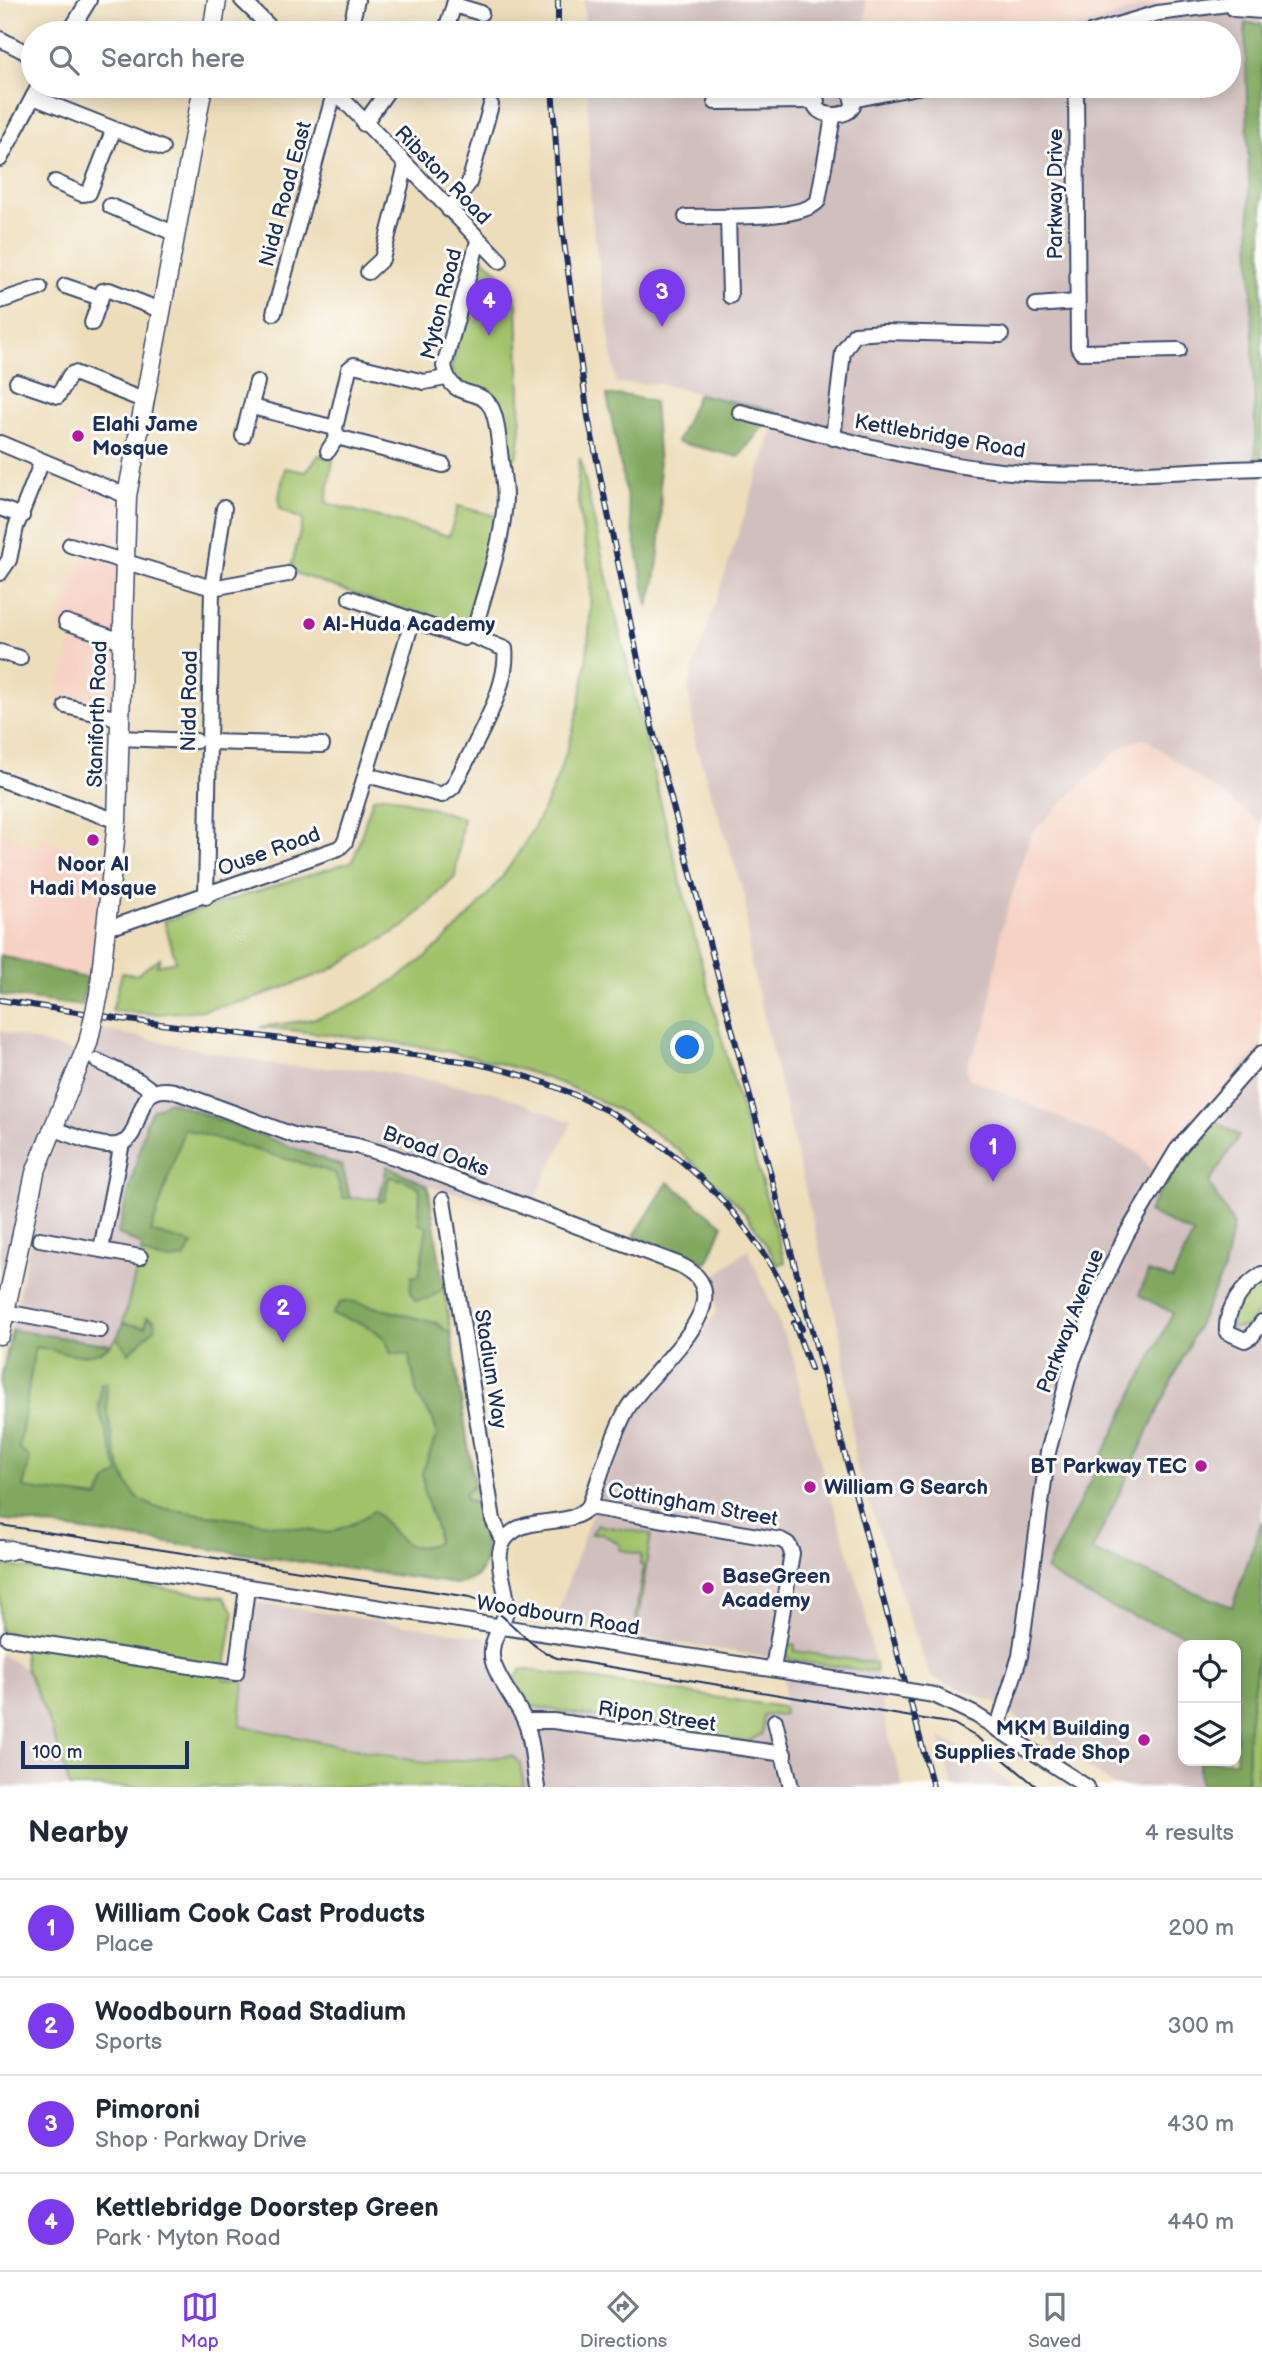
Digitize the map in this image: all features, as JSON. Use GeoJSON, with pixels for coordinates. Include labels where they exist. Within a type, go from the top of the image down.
{"type":"FeatureCollection","features":[{"type":"Feature","properties":{"kind":"main road"},"geometry":{"type":"LineString","coordinates":[[214,21],[217,0]]}},
{"type":"Feature","properties":{"kind":"main road","name":"Staniforth Road"},"geometry":{"type":"LineString","coordinates":[[0,1335],[35,1173],[89,1043],[99,994],[117,821],[127,496],[142,400],[201,98]]}},
{"type":"Feature","properties":{"kind":"street"},"geometry":{"type":"LineString","coordinates":[[76,21],[89,0]]}},
{"type":"Feature","properties":{"kind":"street"},"geometry":{"type":"LineString","coordinates":[[242,0],[264,21]]}},
{"type":"Feature","properties":{"kind":"street"},"geometry":{"type":"LineString","coordinates":[[352,21],[357,0]]}},
{"type":"Feature","properties":{"kind":"street"},"geometry":{"type":"LineString","coordinates":[[1131,21],[1158,13],[1259,0]]}},
{"type":"Feature","properties":{"kind":"street"},"geometry":{"type":"LineString","coordinates":[[449,21],[455,3],[481,13]]}},
{"type":"Feature","properties":{"kind":"street"},"geometry":{"type":"LineString","coordinates":[[1215,6],[1262,12]]}},
{"type":"Feature","properties":{"kind":"street"},"geometry":{"type":"LineString","coordinates":[[0,39],[21,50]]}},
{"type":"Feature","properties":{"kind":"street"},"geometry":{"type":"LineString","coordinates":[[0,159],[32,98]]}},
{"type":"Feature","properties":{"kind":"street"},"geometry":{"type":"LineString","coordinates":[[49,98],[113,131],[162,148]]}},
{"type":"Feature","properties":{"kind":"street","name":"Nidd Road East"},"geometry":{"type":"LineString","coordinates":[[274,313],[330,98]]}},
{"type":"Feature","properties":{"kind":"street","name":"Ribston Road"},"geometry":{"type":"LineString","coordinates":[[342,98],[364,124],[500,261]]}},
{"type":"Feature","properties":{"kind":"street"},"geometry":{"type":"LineString","coordinates":[[364,124],[382,98]]}},
{"type":"Feature","properties":{"kind":"street"},"geometry":{"type":"LineString","coordinates":[[818,98],[820,110],[833,117]]}},
{"type":"Feature","properties":{"kind":"street"},"geometry":{"type":"LineString","coordinates":[[833,117],[848,111],[852,100],[862,98]]}},
{"type":"Feature","properties":{"kind":"street","name":"Parkway Drive"},"geometry":{"type":"LineString","coordinates":[[1076,98],[1078,346],[1081,352],[1179,350]]}},
{"type":"Feature","properties":{"kind":"street"},"geometry":{"type":"LineString","coordinates":[[715,102],[817,101]]}},
{"type":"Feature","properties":{"kind":"street"},"geometry":{"type":"LineString","coordinates":[[449,210],[469,183],[491,105]]}},
{"type":"Feature","properties":{"kind":"street"},"geometry":{"type":"LineString","coordinates":[[687,217],[794,213],[813,208],[818,201],[833,117]]}},
{"type":"Feature","properties":{"kind":"street"},"geometry":{"type":"LineString","coordinates":[[55,182],[82,194],[89,193],[113,131]]}},
{"type":"Feature","properties":{"kind":"street"},"geometry":{"type":"LineString","coordinates":[[369,272],[382,259],[406,165]]}},
{"type":"Feature","properties":{"kind":"street"},"geometry":{"type":"LineString","coordinates":[[110,206],[176,234]]}},
{"type":"Feature","properties":{"kind":"street"},"geometry":{"type":"LineString","coordinates":[[728,216],[730,296]]}},
{"type":"Feature","properties":{"kind":"street","name":"Myton Road"},"geometry":{"type":"LineString","coordinates":[[446,378],[444,366],[478,241]]}},
{"type":"Feature","properties":{"kind":"street"},"geometry":{"type":"LineString","coordinates":[[65,286],[100,298]]}},
{"type":"Feature","properties":{"kind":"street"},"geometry":{"type":"LineString","coordinates":[[0,301],[40,288]]}},
{"type":"Feature","properties":{"kind":"street"},"geometry":{"type":"LineString","coordinates":[[92,323],[103,291],[109,290],[160,310]]}},
{"type":"Feature","properties":{"kind":"street"},"geometry":{"type":"LineString","coordinates":[[1036,305],[1077,302]]}},
{"type":"Feature","properties":{"kind":"street"},"geometry":{"type":"LineString","coordinates":[[833,438],[843,352],[855,334],[884,331],[1001,335]]}},
{"type":"Feature","properties":{"kind":"street"},"geometry":{"type":"LineString","coordinates":[[328,451],[336,432],[349,369],[355,359],[424,382],[446,378],[459,392],[485,400],[492,407],[504,485],[505,511],[474,632],[464,638],[412,622],[350,598]]}},
{"type":"Feature","properties":{"kind":"street"},"geometry":{"type":"LineString","coordinates":[[17,382],[58,396],[70,375],[74,373],[142,400]]}},
{"type":"Feature","properties":{"kind":"street"},"geometry":{"type":"LineString","coordinates":[[243,436],[257,382]]}},
{"type":"Feature","properties":{"kind":"street"},"geometry":{"type":"LineString","coordinates":[[252,407],[443,465]]}},
{"type":"Feature","properties":{"kind":"street","name":"Kettlebridge Road"},"geometry":{"type":"LineString","coordinates":[[740,412],[833,438],[929,459],[1011,472],[1058,475],[1262,468]]}},
{"type":"Feature","properties":{"kind":"street"},"geometry":{"type":"LineString","coordinates":[[0,443],[127,496]]}},
{"type":"Feature","properties":{"kind":"street"},"geometry":{"type":"LineString","coordinates":[[0,573],[9,560],[42,461]]}},
{"type":"Feature","properties":{"kind":"street"},"geometry":{"type":"LineString","coordinates":[[0,508],[22,516]]}},
{"type":"Feature","properties":{"kind":"street","name":"Nidd Road"},"geometry":{"type":"LineString","coordinates":[[206,897],[203,742],[216,542],[224,508]]}},
{"type":"Feature","properties":{"kind":"street"},"geometry":{"type":"LineString","coordinates":[[70,545],[212,588],[288,574]]}},
{"type":"Feature","properties":{"kind":"street"},"geometry":{"type":"LineString","coordinates":[[66,622],[122,641]]}},
{"type":"Feature","properties":{"kind":"street","name":"Ouse Road"},"geometry":{"type":"LineString","coordinates":[[107,925],[118,925],[206,897],[340,848],[345,842],[367,775],[412,622]]}},
{"type":"Feature","properties":{"kind":"street"},"geometry":{"type":"LineString","coordinates":[[367,775],[442,795],[453,787],[491,709],[507,662],[505,649],[470,635]]}},
{"type":"Feature","properties":{"kind":"street"},"geometry":{"type":"LineString","coordinates":[[66,705],[119,719]]}},
{"type":"Feature","properties":{"kind":"street"},"geometry":{"type":"LineString","coordinates":[[119,738],[322,745]]}},
{"type":"Feature","properties":{"kind":"street"},"geometry":{"type":"LineString","coordinates":[[0,779],[117,821]]}},
{"type":"Feature","properties":{"kind":"street","name":"Parkway Avenue"},"geometry":{"type":"LineString","coordinates":[[998,1729],[1020,1656],[1048,1452],[1073,1360],[1106,1277],[1126,1236],[1177,1150],[1262,1053]]}},
{"type":"Feature","properties":{"kind":"street","name":"Broad Oaks"},"geometry":{"type":"LineString","coordinates":[[97,1061],[139,1081],[154,1092],[164,1089],[174,1091],[296,1136],[357,1146],[394,1157],[678,1264],[698,1275],[706,1293],[701,1314],[626,1410],[589,1507]]}},
{"type":"Feature","properties":{"kind":"street"},"geometry":{"type":"LineString","coordinates":[[101,1249],[122,1143],[131,1135],[141,1108],[154,1092]]}},
{"type":"Feature","properties":{"kind":"street"},"geometry":{"type":"LineString","coordinates":[[52,1128],[106,1144],[122,1143]]}},
{"type":"Feature","properties":{"kind":"street","name":"Stadium Way"},"geometry":{"type":"LineString","coordinates":[[443,1200],[493,1520],[503,1542]]}},
{"type":"Feature","properties":{"kind":"street"},"geometry":{"type":"LineString","coordinates":[[40,1238],[139,1257]]}},
{"type":"Feature","properties":{"kind":"street"},"geometry":{"type":"LineString","coordinates":[[1262,1274],[1250,1282],[1231,1309],[1226,1322],[1227,1332],[1245,1339],[1252,1336],[1262,1322]]}},
{"type":"Feature","properties":{"kind":"street"},"geometry":{"type":"LineString","coordinates":[[5,1311],[100,1330]]}},
{"type":"Feature","properties":{"kind":"street"},"geometry":{"type":"LineString","coordinates":[[537,1787],[525,1721],[493,1662],[498,1626],[507,1608],[500,1563],[503,1542],[515,1529],[579,1515],[589,1507]]}},
{"type":"Feature","properties":{"kind":"street","name":"Cottingham Street"},"geometry":{"type":"LineString","coordinates":[[589,1507],[781,1539],[788,1544],[792,1553],[773,1669]]}},
{"type":"Feature","properties":{"kind":"street","name":"Woodbourn Road"},"geometry":{"type":"LineString","coordinates":[[4,1550],[933,1695],[998,1729],[1087,1787]]}},
{"type":"Feature","properties":{"kind":"street"},"geometry":{"type":"LineString","coordinates":[[8,1638],[236,1673],[247,1587]]}},
{"type":"Feature","properties":{"kind":"street","name":"Ripon Street"},"geometry":{"type":"LineString","coordinates":[[525,1721],[553,1721],[784,1755]]}},
{"type":"Feature","properties":{"kind":"street"},"geometry":{"type":"LineString","coordinates":[[775,1721],[791,1787]]}},
{"type":"Feature","properties":{"kind":"shaded area"},"geometry":{"type":"Polygon","coordinates":[[[584,0],[866,0],[866,21],[585,21],[584,0]]]}},
{"type":"Feature","properties":{"kind":"shaded area"},"geometry":{"type":"Polygon","coordinates":[[[866,0],[1193,0],[1133,10],[1098,21],[866,21],[866,0]]]}},
{"type":"Feature","properties":{"kind":"shaded area"},"geometry":{"type":"Polygon","coordinates":[[[1262,0],[1262,823],[1144,738],[1121,747],[1031,833],[1001,931],[987,1024],[966,1067],[969,1078],[1136,1151],[1156,1176],[1171,1151],[1262,1044],[1262,1787],[1116,1787],[994,1702],[930,1677],[855,1462],[842,1342],[750,960],[745,897],[696,746],[688,685],[774,426],[775,411],[659,384],[616,383],[591,210],[587,98],[1241,98],[1241,21],[1098,21],[1133,10],[1184,1],[1262,0]]]}},
{"type":"Feature","properties":{"kind":"shaded area"},"geometry":{"type":"Polygon","coordinates":[[[85,479],[127,496],[119,719],[66,706],[56,699],[73,637],[55,631],[85,550],[68,544],[80,514],[73,511],[85,479]]]}},
{"type":"Feature","properties":{"kind":"shaded area"},"geometry":{"type":"Polygon","coordinates":[[[1144,738],[1262,823],[1262,1044],[1171,1151],[1156,1177],[1136,1151],[969,1078],[966,1067],[987,1024],[1001,931],[1031,833],[1121,747],[1144,738]]]}},
{"type":"Feature","properties":{"kind":"shaded area"},"geometry":{"type":"Polygon","coordinates":[[[0,833],[39,847],[43,838],[105,860],[102,971],[86,996],[0,970],[0,833]]]}},
{"type":"Feature","properties":{"kind":"shaded area"},"geometry":{"type":"Polygon","coordinates":[[[99,1029],[282,1066],[369,1069],[494,1092],[572,1122],[529,1212],[428,1186],[387,1166],[379,1199],[350,1198],[342,1166],[169,1101],[159,1104],[152,1111],[118,1233],[143,1245],[120,1334],[111,1345],[12,1330],[42,1184],[59,1127],[99,1029]]]}},
{"type":"Feature","properties":{"kind":"shaded area"},"geometry":{"type":"Polygon","coordinates":[[[0,1031],[77,1053],[0,1307],[0,1031]]]}},
{"type":"Feature","properties":{"kind":"shaded area"},"geometry":{"type":"Polygon","coordinates":[[[748,1249],[794,1359],[803,1405],[862,1597],[887,1729],[903,1787],[524,1787],[520,1763],[512,1756],[426,1763],[239,1726],[251,1602],[485,1637],[531,1706],[758,1738],[762,1734],[763,1716],[784,1713],[784,1660],[554,1623],[588,1524],[633,1416],[692,1347],[716,1313],[715,1276],[748,1249]]]}},
{"type":"Feature","properties":{"kind":"shaded area"},"geometry":{"type":"Polygon","coordinates":[[[0,1654],[26,1669],[50,1723],[70,1787],[0,1787],[0,1654]]]}},
{"type":"Feature","properties":{"kind":"shaded area"},"geometry":{"type":"Polygon","coordinates":[[[940,1738],[970,1752],[1014,1787],[952,1787],[940,1738]]]}},
{"type":"Feature","properties":{"kind":"green space"},"geometry":{"type":"Polygon","coordinates":[[[1245,23],[1262,24],[1262,461],[1256,462],[1245,23]]]}},
{"type":"Feature","properties":{"kind":"green space"},"geometry":{"type":"Polygon","coordinates":[[[480,255],[510,283],[517,305],[521,428],[518,452],[511,466],[499,412],[486,398],[453,378],[451,368],[480,255]]]}},
{"type":"Feature","properties":{"kind":"green space"},"geometry":{"type":"Polygon","coordinates":[[[698,394],[775,411],[739,457],[677,442],[698,394]]]}},
{"type":"Feature","properties":{"kind":"green space"},"geometry":{"type":"Polygon","coordinates":[[[607,395],[629,396],[654,402],[661,505],[659,557],[648,607],[607,395]]]}},
{"type":"Feature","properties":{"kind":"green space"},"geometry":{"type":"Polygon","coordinates":[[[319,455],[333,460],[326,503],[449,536],[458,506],[496,516],[471,621],[457,630],[290,571],[303,520],[280,509],[279,497],[285,468],[306,472],[319,455]]]}},
{"type":"Feature","properties":{"kind":"green space"},"geometry":{"type":"Polygon","coordinates":[[[580,458],[675,861],[785,1262],[778,1265],[746,1214],[731,1198],[662,1137],[610,1106],[556,1082],[500,1064],[441,1050],[260,1027],[300,1022],[346,1007],[379,990],[410,969],[440,945],[467,918],[492,889],[533,829],[552,790],[567,749],[579,707],[586,664],[591,589],[579,503],[580,458]]]}},
{"type":"Feature","properties":{"kind":"green space"},"geometry":{"type":"Polygon","coordinates":[[[387,795],[463,818],[455,877],[405,926],[328,971],[250,1000],[205,1010],[157,1014],[112,1011],[122,973],[136,975],[161,957],[157,965],[176,961],[164,921],[353,861],[373,798],[387,795]]]}},
{"type":"Feature","properties":{"kind":"green space"},"geometry":{"type":"Polygon","coordinates":[[[0,955],[88,979],[81,1006],[0,995],[0,955]]]}},
{"type":"Feature","properties":{"kind":"green space"},"geometry":{"type":"Polygon","coordinates":[[[169,1101],[342,1166],[350,1198],[379,1199],[387,1166],[428,1186],[485,1555],[481,1572],[473,1579],[457,1584],[0,1519],[0,1384],[12,1330],[111,1345],[120,1334],[143,1245],[118,1234],[147,1120],[152,1111],[169,1101]]]}},
{"type":"Feature","properties":{"kind":"green space"},"geometry":{"type":"Polygon","coordinates":[[[169,1101],[342,1166],[350,1198],[343,1198],[335,1173],[184,1129],[151,1232],[193,1244],[184,1258],[172,1260],[141,1252],[142,1245],[118,1234],[147,1120],[152,1111],[169,1101]]]}},
{"type":"Feature","properties":{"kind":"green space"},"geometry":{"type":"Polygon","coordinates":[[[1212,1118],[1239,1136],[1209,1183],[1233,1224],[1224,1270],[1092,1551],[1232,1607],[1262,1521],[1262,1622],[1248,1732],[1247,1787],[1200,1787],[1199,1766],[1241,1766],[1241,1640],[1208,1640],[1127,1614],[1046,1570],[1173,1313],[1139,1295],[1148,1272],[1172,1279],[1193,1234],[1148,1212],[1172,1167],[1212,1118]]]}},
{"type":"Feature","properties":{"kind":"green space"},"geometry":{"type":"Polygon","coordinates":[[[387,1166],[428,1186],[444,1288],[430,1298],[416,1301],[411,1289],[412,1276],[419,1276],[427,1226],[419,1224],[420,1188],[405,1180],[389,1177],[385,1200],[379,1202],[387,1166]]]}},
{"type":"Feature","properties":{"kind":"green space"},"geometry":{"type":"Polygon","coordinates":[[[668,1182],[723,1225],[707,1263],[634,1236],[668,1182]]]}},
{"type":"Feature","properties":{"kind":"green space"},"geometry":{"type":"Polygon","coordinates":[[[1262,1274],[1262,1305],[1248,1326],[1230,1328],[1232,1310],[1262,1274]]]}},
{"type":"Feature","properties":{"kind":"green space"},"geometry":{"type":"Polygon","coordinates":[[[351,1301],[436,1323],[451,1334],[474,1486],[465,1493],[466,1500],[477,1504],[485,1553],[479,1573],[470,1580],[457,1584],[0,1519],[0,1384],[12,1330],[111,1345],[102,1351],[84,1355],[35,1347],[19,1448],[30,1458],[23,1488],[98,1498],[107,1481],[119,1473],[99,1410],[101,1383],[107,1383],[110,1427],[125,1477],[139,1499],[154,1507],[329,1533],[374,1511],[400,1540],[407,1544],[424,1546],[437,1543],[437,1531],[425,1496],[422,1473],[437,1434],[433,1419],[418,1397],[409,1355],[390,1353],[388,1345],[376,1331],[358,1322],[332,1315],[340,1303],[351,1301]]]}},
{"type":"Feature","properties":{"kind":"green space"},"geometry":{"type":"Polygon","coordinates":[[[147,1317],[154,1320],[155,1328],[129,1353],[117,1338],[123,1323],[145,1327],[147,1317]]]}},
{"type":"Feature","properties":{"kind":"green space"},"geometry":{"type":"Polygon","coordinates":[[[598,1525],[651,1534],[638,1620],[635,1618],[644,1566],[640,1565],[641,1555],[619,1549],[620,1545],[602,1533],[591,1534],[598,1525]]]}},
{"type":"Feature","properties":{"kind":"green space"},"geometry":{"type":"Polygon","coordinates":[[[0,1565],[224,1597],[234,1612],[223,1679],[244,1681],[240,1726],[426,1763],[512,1756],[520,1763],[524,1787],[70,1787],[50,1723],[26,1669],[21,1635],[0,1631],[0,1565]]]}},
{"type":"Feature","properties":{"kind":"green space"},"geometry":{"type":"Polygon","coordinates":[[[1262,1622],[1257,1787],[1247,1787],[1248,1732],[1262,1622]]]}},
{"type":"Feature","properties":{"kind":"green space"},"geometry":{"type":"Polygon","coordinates":[[[786,1644],[795,1645],[795,1651],[875,1663],[876,1672],[790,1660],[784,1651],[786,1644]]]}},
{"type":"Feature","properties":{"kind":"green space"},"geometry":{"type":"Polygon","coordinates":[[[522,1669],[783,1707],[784,1714],[763,1716],[762,1734],[747,1742],[531,1706],[514,1679],[522,1669]]]}},
{"type":"Feature","properties":{"kind":"tram line"},"geometry":{"type":"LineString","coordinates":[[0,1525],[470,1597],[494,1609],[534,1645],[557,1658],[954,1724],[978,1738],[1037,1787]]}},
{"type":"Feature","properties":{"kind":"railway"},"geometry":{"type":"LineString","coordinates":[[558,0],[558,21]]}},
{"type":"Feature","properties":{"kind":"railway"},"geometry":{"type":"LineString","coordinates":[[553,98],[561,220],[588,417],[652,727],[933,1787]]}},
{"type":"Feature","properties":{"kind":"railway"},"geometry":{"type":"LineString","coordinates":[[0,1000],[128,1020],[462,1061],[518,1074],[572,1094],[622,1119],[668,1150],[710,1187],[746,1229],[777,1277],[802,1329]]}},
{"type":"Feature","properties":{"kind":"railway"},"geometry":{"type":"LineString","coordinates":[[794,1323],[811,1369]]}},
{"type":"Feature","properties":{"kind":"place","name":"Pimoroni"},"geometry":{"type":"Point","coordinates":[662,327]}},
{"type":"Feature","properties":{"kind":"place","name":"Kettlebridge Doorstep Green"},"geometry":{"type":"Point","coordinates":[489,336]}},
{"type":"Feature","properties":{"kind":"place","name":"Elahi Jame Mosque"},"geometry":{"type":"Point","coordinates":[78,436]}},
{"type":"Feature","properties":{"kind":"place","name":"Al-Huda Academy"},"geometry":{"type":"Point","coordinates":[309,624]}},
{"type":"Feature","properties":{"kind":"place","name":"Noor Al Hadi Mosque"},"geometry":{"type":"Point","coordinates":[93,840]}},
{"type":"Feature","properties":{"kind":"place","name":"William Cook Cast Products"},"geometry":{"type":"Point","coordinates":[993,1182]}},
{"type":"Feature","properties":{"kind":"place","name":"Woodbourn Road Stadium"},"geometry":{"type":"Point","coordinates":[283,1343]}},
{"type":"Feature","properties":{"kind":"place","name":"BT Parkway TEC"},"geometry":{"type":"Point","coordinates":[1201,1466]}},
{"type":"Feature","properties":{"kind":"place","name":"William G Search"},"geometry":{"type":"Point","coordinates":[810,1487]}},
{"type":"Feature","properties":{"kind":"place","name":"BaseGreen Academy"},"geometry":{"type":"Point","coordinates":[708,1588]}},
{"type":"Feature","properties":{"kind":"place","name":"MKM Building Supplies Trade Shop"},"geometry":{"type":"Point","coordinates":[1144,1740]}}]}
